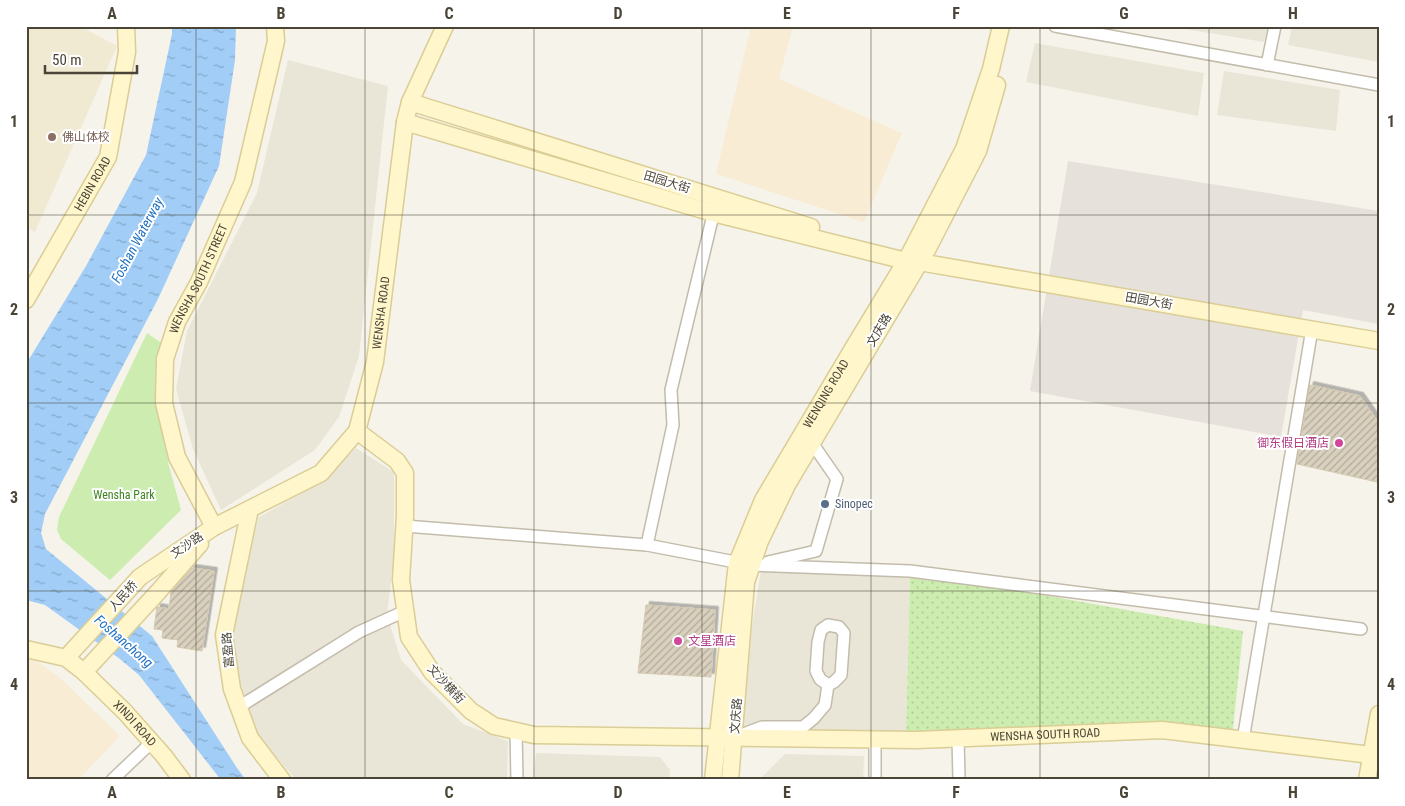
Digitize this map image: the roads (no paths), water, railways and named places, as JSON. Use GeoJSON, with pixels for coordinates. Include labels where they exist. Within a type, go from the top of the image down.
{"type":"FeatureCollection","features":[{"type":"Feature","properties":{"kind":"street","name":"HEBIN ROAD"},"geometry":{"type":"LineString","coordinates":[[26,300],[108,157],[127,52],[126,26]]}},
{"type":"Feature","properties":{"kind":"street","name":"WENSHA SOUTH STREET"},"geometry":{"type":"LineString","coordinates":[[214,527],[177,457],[164,403],[165,359],[178,322],[199,282],[243,182],[276,41],[275,26]]}},
{"type":"Feature","properties":{"kind":"street","name":"WENSHA ROAD"},"geometry":{"type":"LineString","coordinates":[[214,527],[320,473],[357,431],[374,362],[405,122],[410,102],[445,26]]}},
{"type":"Feature","properties":{"kind":"street","name":"WENQING ROAD"},"geometry":{"type":"LineString","coordinates":[[713,780],[726,737],[744,564],[763,500],[852,350],[912,258],[964,149],[991,69],[1001,26]]}},
{"type":"Feature","properties":{"kind":"street","name":"文庆路"},"geometry":{"type":"LineString","coordinates":[[744,564],[760,541],[786,485],[812,443],[912,258],[978,151],[1002,69],[1011,26]]}},
{"type":"Feature","properties":{"kind":"street"},"geometry":{"type":"LineString","coordinates":[[1055,26],[1379,85]]}},
{"type":"Feature","properties":{"kind":"street"},"geometry":{"type":"LineString","coordinates":[[1267,65],[1275,26]]}},
{"type":"Feature","properties":{"kind":"street","name":"田园大街"},"geometry":{"type":"LineString","coordinates":[[410,102],[715,205]]}},
{"type":"Feature","properties":{"kind":"street","name":"田园大街"},"geometry":{"type":"LineString","coordinates":[[405,122],[912,258],[1379,341]]}},
{"type":"Feature","properties":{"kind":"street"},"geometry":{"type":"LineString","coordinates":[[647,545],[673,425],[671,390],[715,205]]}},
{"type":"Feature","properties":{"kind":"street"},"geometry":{"type":"LineString","coordinates":[[1243,740],[1312,329]]}},
{"type":"Feature","properties":{"kind":"street","name":"文沙横街"},"geometry":{"type":"LineString","coordinates":[[357,431],[397,461],[405,473],[405,526],[401,580],[409,637],[432,672],[471,711],[494,726],[534,735],[726,737]]}},
{"type":"Feature","properties":{"kind":"street"},"geometry":{"type":"LineString","coordinates":[[744,564],[816,551],[837,479],[812,443]]}},
{"type":"Feature","properties":{"kind":"street","name":"富盈路"},"geometry":{"type":"LineString","coordinates":[[250,509],[224,634],[232,689],[250,738],[282,780]]}},
{"type":"Feature","properties":{"kind":"street"},"geometry":{"type":"LineString","coordinates":[[405,526],[647,545],[744,564],[910,571],[1361,629]]}},
{"type":"Feature","properties":{"kind":"street","name":"文沙路"},"geometry":{"type":"LineString","coordinates":[[140,577],[214,527]]}},
{"type":"Feature","properties":{"kind":"street","name":"文沙路"},"geometry":{"type":"LineString","coordinates":[[158,592],[214,527]]}},
{"type":"Feature","properties":{"kind":"street","name":"人民桥"},"geometry":{"type":"LineString","coordinates":[[66,658],[140,577]]}},
{"type":"Feature","properties":{"kind":"street","name":"人民桥"},"geometry":{"type":"LineString","coordinates":[[84,672],[158,592]]}},
{"type":"Feature","properties":{"kind":"street"},"geometry":{"type":"LineString","coordinates":[[239,707],[359,632],[405,611]]}},
{"type":"Feature","properties":{"kind":"street"},"geometry":{"type":"LineString","coordinates":[[828,624],[839,627],[844,633],[841,674],[834,682],[828,685],[820,679],[816,671],[818,642],[821,630],[828,624]]}},
{"type":"Feature","properties":{"kind":"street"},"geometry":{"type":"LineString","coordinates":[[26,649],[66,658]]}},
{"type":"Feature","properties":{"kind":"street","name":"XINDI ROAD"},"geometry":{"type":"LineString","coordinates":[[66,658],[84,672],[125,712],[164,756],[182,780]]}},
{"type":"Feature","properties":{"kind":"street"},"geometry":{"type":"LineString","coordinates":[[726,737],[762,727],[803,727],[825,705],[828,685]]}},
{"type":"Feature","properties":{"kind":"street"},"geometry":{"type":"LineString","coordinates":[[1367,780],[1379,714]]}},
{"type":"Feature","properties":{"kind":"street","name":"WENSHA SOUTH ROAD"},"geometry":{"type":"LineString","coordinates":[[726,737],[958,738],[1162,730],[1371,755]]}},
{"type":"Feature","properties":{"kind":"street"},"geometry":{"type":"LineString","coordinates":[[516,731],[517,780]]}},
{"type":"Feature","properties":{"kind":"street","name":"文庆路"},"geometry":{"type":"LineString","coordinates":[[726,737],[730,780]]}},
{"type":"Feature","properties":{"kind":"street"},"geometry":{"type":"LineString","coordinates":[[958,738],[959,780]]}},
{"type":"Feature","properties":{"kind":"street"},"geometry":{"type":"LineString","coordinates":[[875,739],[875,780]]}},
{"type":"Feature","properties":{"kind":"street"},"geometry":{"type":"LineString","coordinates":[[112,780],[152,742]]}},
{"type":"Feature","properties":{"kind":"water"},"geometry":{"type":"Polygon","coordinates":[[[172,26],[236,26],[235,60],[219,166],[158,299],[45,514],[41,533],[46,549],[152,636],[246,780],[221,780],[139,675],[45,605],[26,600],[26,364],[86,266],[146,155],[172,34],[172,26]]]}},
{"type":"Feature","properties":{"kind":"place","name":"佛山体校"},"geometry":{"type":"Point","coordinates":[52,137]}},
{"type":"Feature","properties":{"kind":"place","name":"御东假日酒店"},"geometry":{"type":"Point","coordinates":[1339,443]}},
{"type":"Feature","properties":{"kind":"place","name":"Sinopec"},"geometry":{"type":"Point","coordinates":[825,504]}},
{"type":"Feature","properties":{"kind":"place","name":"文星酒店"},"geometry":{"type":"Point","coordinates":[678,641]}},
{"type":"Feature","properties":{"kind":"water label","name":"Foshan Waterway"},"geometry":{"type":"Point","coordinates":[137,240]}},
{"type":"Feature","properties":{"kind":"water label","name":"Foshanchong"},"geometry":{"type":"Point","coordinates":[124,641]}},
{"type":"Feature","properties":{"kind":"park label","name":"Wensha Park"},"geometry":{"type":"Point","coordinates":[124,495]}}]}
